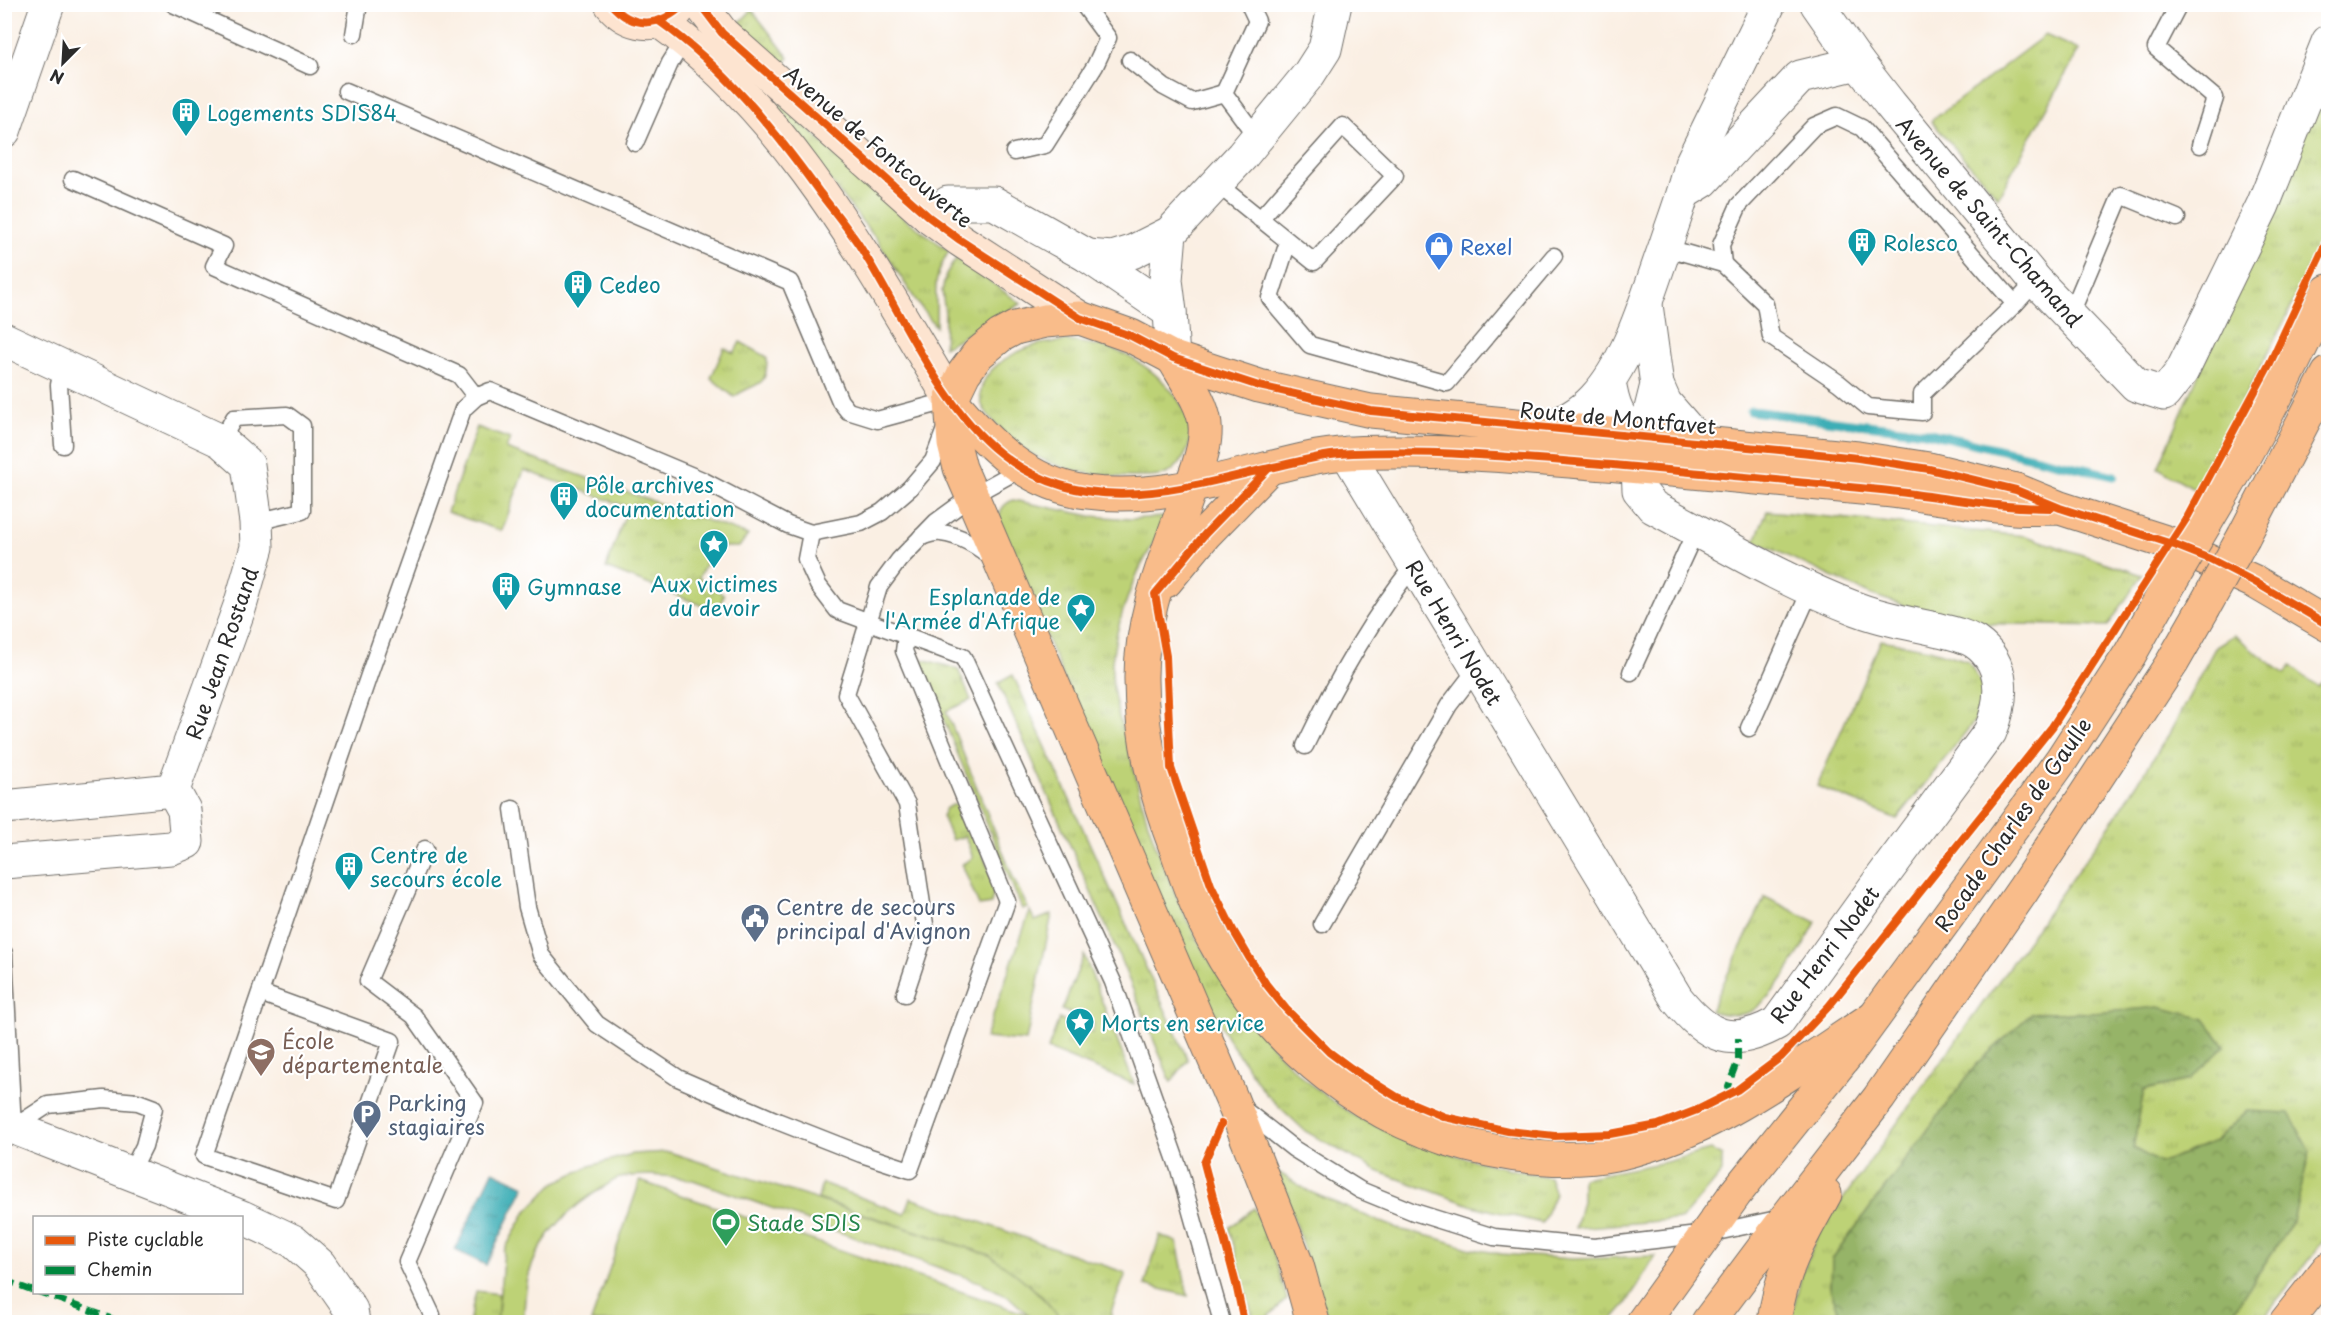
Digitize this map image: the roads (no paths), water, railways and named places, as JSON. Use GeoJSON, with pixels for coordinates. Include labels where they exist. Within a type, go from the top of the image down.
{"type":"FeatureCollection","features":[{"type":"Feature","properties":{"kind":"main road"},"geometry":{"type":"LineString","coordinates":[[610,4],[617,12],[630,20],[644,23],[676,22],[756,110],[800,165],[858,245],[951,400],[954,444],[960,468],[1232,1100],[1297,1265],[1313,1323]]}},
{"type":"Feature","properties":{"kind":"main road","name":"Avenue de Fontcouverte"},"geometry":{"type":"LineString","coordinates":[[700,4],[722,33],[929,217],[960,240],[1080,318]]}},
{"type":"Feature","properties":{"kind":"main road","name":"Rocade Charles de Gaulle"},"geometry":{"type":"LineString","coordinates":[[1643,1323],[1735,1194],[1848,1053],[2062,759],[2130,654],[2245,457],[2328,291]]}},
{"type":"Feature","properties":{"kind":"main road"},"geometry":{"type":"LineString","coordinates":[[951,400],[964,373],[978,354],[1000,336],[1015,328],[1045,321],[1080,318]]}},
{"type":"Feature","properties":{"kind":"main road","name":"Route de Montfavet"},"geometry":{"type":"LineString","coordinates":[[1080,318],[1131,336],[1173,358],[1259,386],[1360,409],[1548,429],[1638,452],[2014,508],[2060,508]]}},
{"type":"Feature","properties":{"kind":"main road"},"geometry":{"type":"LineString","coordinates":[[1173,358],[1202,407],[1206,425],[1206,443],[1155,594],[1142,641],[1141,680],[1145,739],[1162,812],[1184,872],[1212,936],[1250,997],[1300,1053],[1335,1083],[1367,1104],[1434,1135],[1470,1146],[1505,1153],[1581,1158],[1619,1153],[1667,1139],[1704,1124],[1741,1104],[1874,1017]]}},
{"type":"Feature","properties":{"kind":"main road","name":"Rocade Charles de Gaulle"},"geometry":{"type":"LineString","coordinates":[[1708,1323],[1879,1098],[2023,890],[2172,663],[2244,536],[2328,374]]}},
{"type":"Feature","properties":{"kind":"main road","name":"Route de Montfavet"},"geometry":{"type":"LineString","coordinates":[[951,400],[982,436],[1022,468],[1051,483],[1083,492],[1122,495],[1153,494],[1310,458],[1347,453],[1638,452],[1699,442],[1858,458],[1929,469],[2016,490],[2060,508],[2163,541],[2210,559],[2255,582],[2328,625]]}},
{"type":"Feature","properties":{"kind":"main road"},"geometry":{"type":"LineString","coordinates":[[1155,594],[1205,534],[1268,469]]}},
{"type":"Feature","properties":{"kind":"main road"},"geometry":{"type":"LineString","coordinates":[[1774,1323],[1782,1280],[1794,1250],[1879,1098]]}},
{"type":"Feature","properties":{"kind":"main road"},"geometry":{"type":"LineString","coordinates":[[2286,1323],[2328,1269]]}},
{"type":"Feature","properties":{"kind":"main road"},"geometry":{"type":"LineString","coordinates":[[2309,1323],[2328,1298]]}},
{"type":"Feature","properties":{"kind":"street"},"geometry":{"type":"LineString","coordinates":[[7,120],[48,4]]}},
{"type":"Feature","properties":{"kind":"street"},"geometry":{"type":"LineString","coordinates":[[1088,256],[1112,258],[1132,252],[1170,233],[1309,74],[1325,49],[1335,4]]}},
{"type":"Feature","properties":{"kind":"street"},"geometry":{"type":"LineString","coordinates":[[1548,429],[1576,415],[1593,401],[1609,381],[1646,305],[1664,247],[1686,192],[1691,164],[1769,4]]}},
{"type":"Feature","properties":{"kind":"street","name":"Avenue de Saint-Chamand"},"geometry":{"type":"LineString","coordinates":[[1817,4],[2025,292],[2070,316],[2136,385],[2164,394],[2182,371],[2263,205],[2328,42]]}},
{"type":"Feature","properties":{"kind":"street"},"geometry":{"type":"LineString","coordinates":[[1686,192],[1703,181],[1800,77],[1858,63]]}},
{"type":"Feature","properties":{"kind":"street"},"geometry":{"type":"LineString","coordinates":[[929,217],[948,202],[994,203],[1088,256],[1170,312]]}},
{"type":"Feature","properties":{"kind":"street"},"geometry":{"type":"LineString","coordinates":[[1170,233],[1166,280],[1173,358]]}},
{"type":"Feature","properties":{"kind":"street"},"geometry":{"type":"LineString","coordinates":[[1646,305],[1657,385],[1665,403],[1699,442]]}},
{"type":"Feature","properties":{"kind":"street","name":"Rue Jean Rostand"},"geometry":{"type":"LineString","coordinates":[[4,339],[221,441],[248,465],[257,547],[240,606],[173,790]]}},
{"type":"Feature","properties":{"kind":"street"},"geometry":{"type":"LineString","coordinates":[[1609,381],[1612,403],[1638,452]]}},
{"type":"Feature","properties":{"kind":"street"},"geometry":{"type":"LineString","coordinates":[[1638,452],[1657,385]]}},
{"type":"Feature","properties":{"kind":"street","name":"Rue Henri Nodet"},"geometry":{"type":"LineString","coordinates":[[1347,453],[1677,999],[1693,1019],[1714,1034],[1738,1038],[1758,1034],[1777,1023],[1990,732],[1998,712],[1999,677],[1991,660],[1975,642],[1955,634],[1886,619],[1857,610],[1811,590],[1653,507],[1639,490],[1638,452]]}},
{"type":"Feature","properties":{"kind":"street"},"geometry":{"type":"LineString","coordinates":[[4,807],[173,790],[184,810],[187,842],[171,848],[4,862]]}},
{"type":"Feature","properties":{"kind":"street"},"geometry":{"type":"LineString","coordinates":[[9,1126],[242,1216]]}},
{"type":"Feature","properties":{"kind":"street"},"geometry":{"type":"LineString","coordinates":[[243,1216],[292,1241],[319,1264],[351,1310],[353,1323]]}},
{"type":"Feature","properties":{"kind":"lane"},"geometry":{"type":"LineString","coordinates":[[172,4],[309,66]]}},
{"type":"Feature","properties":{"kind":"lane"},"geometry":{"type":"LineString","coordinates":[[354,34],[359,4]]}},
{"type":"Feature","properties":{"kind":"lane"},"geometry":{"type":"LineString","coordinates":[[1014,152],[1045,145],[1095,66],[1108,38],[1083,4]]}},
{"type":"Feature","properties":{"kind":"lane"},"geometry":{"type":"LineString","coordinates":[[1130,60],[1164,87],[1192,102],[1224,93],[1257,21],[1249,4]]}},
{"type":"Feature","properties":{"kind":"lane"},"geometry":{"type":"LineString","coordinates":[[2179,4],[2157,48],[2215,98],[2200,145]]}},
{"type":"Feature","properties":{"kind":"lane"},"geometry":{"type":"LineString","coordinates":[[635,143],[670,63],[676,22]]}},
{"type":"Feature","properties":{"kind":"lane"},"geometry":{"type":"LineString","coordinates":[[260,993],[392,1041],[336,1201],[204,1156],[369,675],[463,409],[476,397],[490,391],[702,480],[788,525],[811,533],[861,523],[882,512],[910,488],[933,461],[944,436],[951,400],[878,420],[848,411],[835,389],[790,282],[346,91]]}},
{"type":"Feature","properties":{"kind":"lane"},"geometry":{"type":"LineString","coordinates":[[1224,93],[1256,136]]}},
{"type":"Feature","properties":{"kind":"lane"},"geometry":{"type":"LineString","coordinates":[[1664,247],[1723,264],[1766,304],[1771,337],[1839,383],[1868,407],[1922,412],[1922,394],[2025,292],[1862,128],[1837,116],[1814,126],[1739,205],[1721,245],[1723,264]]}},
{"type":"Feature","properties":{"kind":"lane"},"geometry":{"type":"LineString","coordinates":[[1216,183],[1288,242],[1314,262],[1395,176],[1343,126],[1260,219]]}},
{"type":"Feature","properties":{"kind":"lane"},"geometry":{"type":"LineString","coordinates":[[73,179],[224,246],[214,266],[459,375],[476,397]]}},
{"type":"Feature","properties":{"kind":"lane"},"geometry":{"type":"LineString","coordinates":[[2070,316],[2121,195],[2177,218]]}},
{"type":"Feature","properties":{"kind":"lane"},"geometry":{"type":"LineString","coordinates":[[1288,242],[1270,298],[1310,345],[1447,383],[1554,256]]}},
{"type":"Feature","properties":{"kind":"lane"},"geometry":{"type":"LineString","coordinates":[[63,366],[59,385],[63,445]]}},
{"type":"Feature","properties":{"kind":"lane"},"geometry":{"type":"LineString","coordinates":[[221,441],[234,418],[286,415],[302,426],[302,511],[256,522]]}},
{"type":"Feature","properties":{"kind":"lane"},"geometry":{"type":"LineString","coordinates":[[904,993],[926,931],[907,804],[846,694],[879,587],[899,560],[936,522],[973,495],[1022,468]]}},
{"type":"Feature","properties":{"kind":"lane"},"geometry":{"type":"LineString","coordinates":[[1631,672],[1696,530]]}},
{"type":"Feature","properties":{"kind":"lane"},"geometry":{"type":"LineString","coordinates":[[921,537],[939,532],[962,540],[985,551],[1008,577]]}},
{"type":"Feature","properties":{"kind":"lane"},"geometry":{"type":"LineString","coordinates":[[811,533],[806,559],[818,585],[837,610],[963,657],[1109,971],[1179,1169],[1222,1323]]}},
{"type":"Feature","properties":{"kind":"lane"},"geometry":{"type":"LineString","coordinates":[[1305,746],[1327,700],[1388,597],[1414,565]]}},
{"type":"Feature","properties":{"kind":"lane"},"geometry":{"type":"LineString","coordinates":[[1749,728],[1811,590]]}},
{"type":"Feature","properties":{"kind":"lane"},"geometry":{"type":"LineString","coordinates":[[513,809],[527,907],[540,955],[597,1024],[678,1078],[798,1129],[910,1170],[1007,900],[904,651],[906,636]]}},
{"type":"Feature","properties":{"kind":"lane"},"geometry":{"type":"LineString","coordinates":[[1322,924],[1449,705],[1469,680],[1482,674]]}},
{"type":"Feature","properties":{"kind":"lane"},"geometry":{"type":"LineString","coordinates":[[425,849],[368,981],[414,1016],[475,1103],[407,1262],[432,1315]]}},
{"type":"Feature","properties":{"kind":"lane"},"geometry":{"type":"LineString","coordinates":[[4,953],[9,1126],[48,1105],[104,1100],[138,1102],[154,1108],[144,1146],[130,1174]]}},
{"type":"Feature","properties":{"kind":"lane"},"geometry":{"type":"LineString","coordinates":[[1232,1100],[1294,1149],[1360,1190],[1414,1212],[1494,1237],[1594,1247],[1707,1234],[1786,1218]]}},
{"type":"Feature","properties":{"kind":"water"},"geometry":{"type":"Polygon","coordinates":[[[493,1171],[525,1186],[486,1265],[455,1250],[493,1171]]]}},
{"type":"Feature","properties":{"kind":"waterway"},"geometry":{"type":"LineString","coordinates":[[1751,411],[1925,432],[2114,476]]}},
{"type":"Feature","properties":{"kind":"place","name":"Logements SDIS84"},"geometry":{"type":"Point","coordinates":[186,138]}},
{"type":"Feature","properties":{"kind":"place","name":"Rolesco"},"geometry":{"type":"Point","coordinates":[1862,268]}},
{"type":"Feature","properties":{"kind":"place","name":"Rexel"},"geometry":{"type":"Point","coordinates":[1439,272]}},
{"type":"Feature","properties":{"kind":"place","name":"Cedeo"},"geometry":{"type":"Point","coordinates":[578,310]}},
{"type":"Feature","properties":{"kind":"place","name":"Pôle archives documentation"},"geometry":{"type":"Point","coordinates":[564,522]}},
{"type":"Feature","properties":{"kind":"place","name":"Aux victimes du devoir"},"geometry":{"type":"Point","coordinates":[714,570]}},
{"type":"Feature","properties":{"kind":"place","name":"Gymnase"},"geometry":{"type":"Point","coordinates":[506,612]}},
{"type":"Feature","properties":{"kind":"place","name":"Esplanade de l'Armée d'Afrique"},"geometry":{"type":"Point","coordinates":[1081,634]}},
{"type":"Feature","properties":{"kind":"place","name":"Centre de secours école"},"geometry":{"type":"Point","coordinates":[349,892]}},
{"type":"Feature","properties":{"kind":"place","name":"Centre de secours principal d'Avignon"},"geometry":{"type":"Point","coordinates":[755,944]}},
{"type":"Feature","properties":{"kind":"place","name":"Morts en service"},"geometry":{"type":"Point","coordinates":[1080,1048]}},
{"type":"Feature","properties":{"kind":"place","name":"École départementale"},"geometry":{"type":"Point","coordinates":[261,1078]}},
{"type":"Feature","properties":{"kind":"place","name":"Parking stagiaires"},"geometry":{"type":"Point","coordinates":[367,1140]}},
{"type":"Feature","properties":{"kind":"place","name":"Stade SDIS"},"geometry":{"type":"Point","coordinates":[726,1248]}}]}
